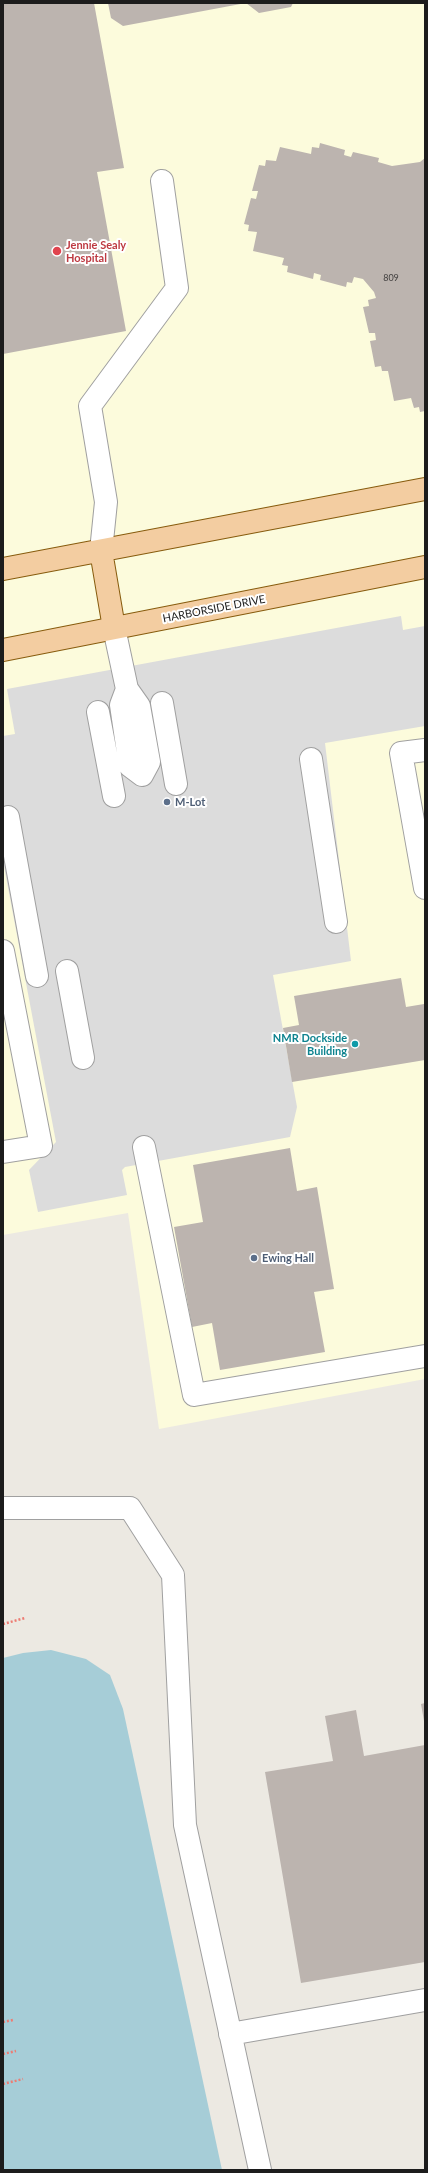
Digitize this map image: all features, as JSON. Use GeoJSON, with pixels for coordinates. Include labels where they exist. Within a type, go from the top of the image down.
{"type":"FeatureCollection","features":[{"type":"Feature","properties":{"kind":"main road"},"geometry":{"type":"LineString","coordinates":[[3,569],[425,489]]}},
{"type":"Feature","properties":{"kind":"main road"},"geometry":{"type":"LineString","coordinates":[[101,551],[114,628]]}},
{"type":"Feature","properties":{"kind":"main road","name":"HARBORSIDE DRIVE"},"geometry":{"type":"LineString","coordinates":[[3,650],[425,568]]}},
{"type":"Feature","properties":{"kind":"street"},"geometry":{"type":"LineString","coordinates":[[101,551],[106,502],[90,406],[177,288],[162,181]]}},
{"type":"Feature","properties":{"kind":"street"},"geometry":{"type":"LineString","coordinates":[[114,628],[127,689]]}},
{"type":"Feature","properties":{"kind":"street"},"geometry":{"type":"LineString","coordinates":[[162,703],[176,784]]}},
{"type":"Feature","properties":{"kind":"street"},"geometry":{"type":"LineString","coordinates":[[98,712],[114,796]]}},
{"type":"Feature","properties":{"kind":"street"},"geometry":{"type":"LineString","coordinates":[[425,750],[401,753],[425,888]]}},
{"type":"Feature","properties":{"kind":"street"},"geometry":{"type":"LineString","coordinates":[[311,758],[336,922]]}},
{"type":"Feature","properties":{"kind":"street"},"geometry":{"type":"LineString","coordinates":[[8,817],[37,976]]}},
{"type":"Feature","properties":{"kind":"street"},"geometry":{"type":"LineString","coordinates":[[3,951],[41,1146],[3,1152]]}},
{"type":"Feature","properties":{"kind":"street"},"geometry":{"type":"LineString","coordinates":[[66,971],[83,1058]]}},
{"type":"Feature","properties":{"kind":"street"},"geometry":{"type":"LineString","coordinates":[[144,1148],[194,1395],[425,1356]]}},
{"type":"Feature","properties":{"kind":"street"},"geometry":{"type":"LineString","coordinates":[[3,1508],[130,1508],[174,1575],[185,1825],[260,2170]]}},
{"type":"Feature","properties":{"kind":"street"},"geometry":{"type":"LineString","coordinates":[[230,2034],[425,2000]]}},
{"type":"Feature","properties":{"kind":"path"},"geometry":{"type":"LineString","coordinates":[[3,1624],[24,1618]]}},
{"type":"Feature","properties":{"kind":"path"},"geometry":{"type":"LineString","coordinates":[[3,2022],[13,2020]]}},
{"type":"Feature","properties":{"kind":"path"},"geometry":{"type":"LineString","coordinates":[[3,2054],[16,2051]]}},
{"type":"Feature","properties":{"kind":"path"},"geometry":{"type":"LineString","coordinates":[[3,2084],[23,2079]]}},
{"type":"Feature","properties":{"kind":"shaded area"},"geometry":{"type":"Polygon","coordinates":[[[3,3],[425,3],[425,1379],[159,1429],[128,1213],[3,1235],[3,3]]]}},
{"type":"Feature","properties":{"kind":"shaded area","name":"M-Lot"},"geometry":{"type":"Polygon","coordinates":[[[401,616],[403,630],[425,626],[425,726],[325,743],[351,961],[273,975],[297,1107],[290,1137],[125,1167],[122,1170],[127,1195],[38,1212],[29,1170],[56,1142],[3,861],[3,736],[15,734],[7,689],[401,616]]]}},
{"type":"Feature","properties":{"kind":"water"},"geometry":{"type":"Polygon","coordinates":[[[51,1650],[86,1659],[110,1675],[123,1709],[222,2170],[3,2170],[3,1658],[23,1653],[51,1650]]]}},
{"type":"Feature","properties":{"kind":"building","name":"Jennie Sealy Hospital"},"geometry":{"type":"Polygon","coordinates":[[[3,3],[94,3],[124,168],[97,172],[126,331],[3,354],[3,3]]]}},
{"type":"Feature","properties":{"kind":"building"},"geometry":{"type":"Polygon","coordinates":[[[108,3],[246,3],[123,26],[111,18],[108,3]]]}},
{"type":"Feature","properties":{"kind":"building"},"geometry":{"type":"Polygon","coordinates":[[[246,3],[293,3],[291,7],[259,13],[246,3]]]}},
{"type":"Feature","properties":{"kind":"building"},"geometry":{"type":"Polygon","coordinates":[[[320,143],[345,150],[344,155],[351,157],[353,152],[379,158],[378,162],[392,166],[420,162],[425,158],[425,411],[420,412],[419,407],[414,408],[411,398],[394,401],[388,371],[382,371],[381,366],[375,367],[370,341],[376,340],[375,333],[369,333],[363,307],[369,306],[368,300],[376,298],[374,292],[363,279],[354,277],[352,283],[347,282],[346,287],[320,280],[321,275],[314,273],[313,279],[287,272],[288,266],[282,265],[284,258],[253,251],[257,232],[248,231],[249,225],[244,224],[251,198],[256,199],[258,191],[252,191],[259,165],[265,166],[266,160],[276,161],[280,147],[311,154],[312,147],[319,148],[320,143]]]}},
{"type":"Feature","properties":{"kind":"building","name":"NMR Dockside Building"},"geometry":{"type":"Polygon","coordinates":[[[401,978],[406,1007],[424,1004],[425,1060],[292,1082],[283,1028],[299,1025],[294,996],[401,978]]]}},
{"type":"Feature","properties":{"kind":"building","name":"Ewing Hall"},"geometry":{"type":"Polygon","coordinates":[[[290,1148],[297,1191],[317,1187],[334,1289],[314,1292],[325,1352],[220,1370],[212,1323],[192,1327],[174,1227],[203,1222],[193,1165],[290,1148]]]}},
{"type":"Feature","properties":{"kind":"building"},"geometry":{"type":"Polygon","coordinates":[[[425,1703],[425,1721],[424,1721],[421,1704],[425,1703]]]}},
{"type":"Feature","properties":{"kind":"building"},"geometry":{"type":"Polygon","coordinates":[[[356,1710],[364,1756],[425,1745],[425,1962],[301,1983],[265,1772],[333,1761],[325,1716],[356,1710]]]}},
{"type":"Feature","properties":{"kind":"place","name":"Jennie Sealy Hospital"},"geometry":{"type":"Point","coordinates":[57,251]}},
{"type":"Feature","properties":{"kind":"place","name":"M-Lot"},"geometry":{"type":"Point","coordinates":[167,802]}},
{"type":"Feature","properties":{"kind":"place","name":"NMR Dockside Building"},"geometry":{"type":"Point","coordinates":[355,1044]}},
{"type":"Feature","properties":{"kind":"place","name":"Ewing Hall"},"geometry":{"type":"Point","coordinates":[254,1258]}}]}
